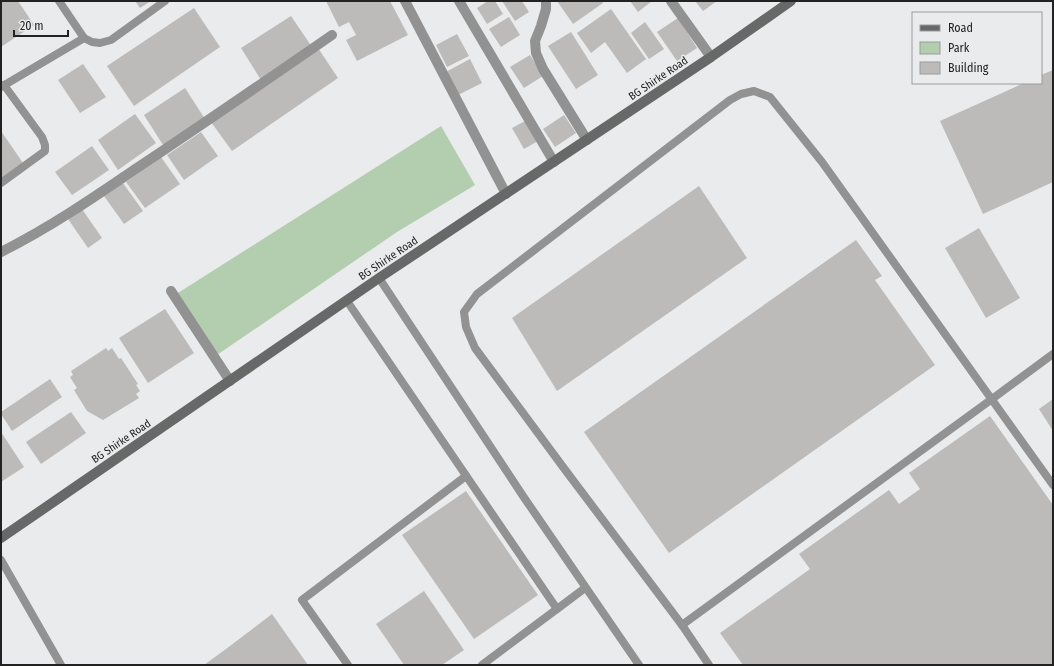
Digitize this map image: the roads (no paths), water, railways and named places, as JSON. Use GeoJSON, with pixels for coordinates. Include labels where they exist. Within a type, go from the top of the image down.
{"type":"FeatureCollection","features":[{"type":"Feature","properties":{"kind":"street"},"geometry":{"type":"LineString","coordinates":[[405,1],[506,194]]}},
{"type":"Feature","properties":{"kind":"street"},"geometry":{"type":"LineString","coordinates":[[459,1],[554,162]]}},
{"type":"Feature","properties":{"kind":"street"},"geometry":{"type":"LineString","coordinates":[[546,1],[545,15],[535,41],[536,54],[543,69],[587,140]]}},
{"type":"Feature","properties":{"kind":"street"},"geometry":{"type":"LineString","coordinates":[[671,1],[711,57]]}},
{"type":"Feature","properties":{"kind":"street","name":"BG Shirke Road"},"geometry":{"type":"LineString","coordinates":[[1,538],[379,278],[711,57],[791,1]]}},
{"type":"Feature","properties":{"kind":"street"},"geometry":{"type":"LineString","coordinates":[[1,252],[23,241],[72,211],[203,124],[332,35]]}},
{"type":"Feature","properties":{"kind":"street"},"geometry":{"type":"LineString","coordinates":[[171,291],[230,381]]}},
{"type":"Feature","properties":{"kind":"lane"},"geometry":{"type":"LineString","coordinates":[[59,1],[84,38],[92,42],[100,43],[111,40],[165,1]]}},
{"type":"Feature","properties":{"kind":"lane"},"geometry":{"type":"LineString","coordinates":[[1,183],[45,151],[45,145],[42,137],[2,86],[84,38]]}},
{"type":"Feature","properties":{"kind":"lane"},"geometry":{"type":"LineString","coordinates":[[709,665],[682,625],[475,348],[466,327],[464,312],[477,294],[730,100],[741,94],[754,91],[770,97],[822,162],[1053,485]]}},
{"type":"Feature","properties":{"kind":"lane"},"geometry":{"type":"LineString","coordinates":[[379,278],[527,503],[639,665]]}},
{"type":"Feature","properties":{"kind":"lane"},"geometry":{"type":"LineString","coordinates":[[347,301],[557,609]]}},
{"type":"Feature","properties":{"kind":"lane"},"geometry":{"type":"LineString","coordinates":[[682,625],[1053,354]]}},
{"type":"Feature","properties":{"kind":"lane"},"geometry":{"type":"LineString","coordinates":[[348,665],[302,600],[466,476]]}},
{"type":"Feature","properties":{"kind":"lane"},"geometry":{"type":"LineString","coordinates":[[1,560],[61,665]]}},
{"type":"Feature","properties":{"kind":"lane"},"geometry":{"type":"LineString","coordinates":[[482,665],[585,588]]}}]}
